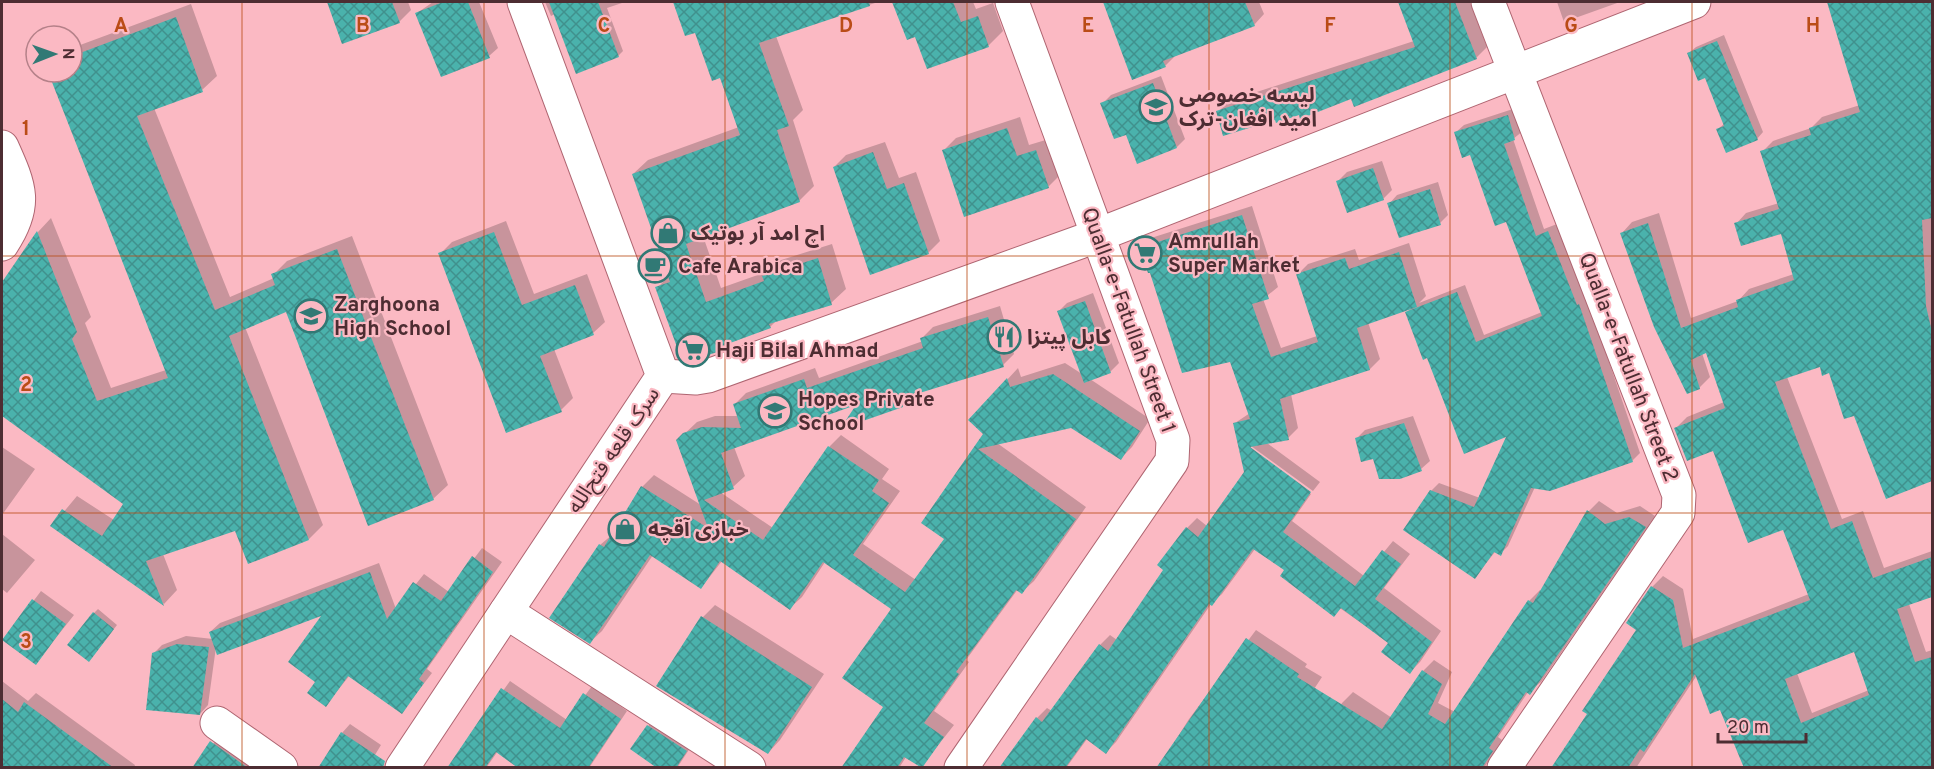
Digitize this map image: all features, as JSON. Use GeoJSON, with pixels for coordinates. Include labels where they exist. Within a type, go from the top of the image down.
{"type":"FeatureCollection","features":[{"type":"Feature","properties":{"kind":"street","name":"سرک قلعه فتح‌الله"},"geometry":{"type":"LineString","coordinates":[[402,768],[663,376],[524,2]]}},
{"type":"Feature","properties":{"kind":"street","name":"Qualla-e-Fatullah Street 1"},"geometry":{"type":"LineString","coordinates":[[962,768],[1172,461],[1173,440],[1012,2]]}},
{"type":"Feature","properties":{"kind":"street","name":"Qualla-e-Fatullah Street 2"},"geometry":{"type":"LineString","coordinates":[[1488,2],[1679,495],[1678,513],[1504,768]]}},
{"type":"Feature","properties":{"kind":"street"},"geometry":{"type":"LineString","coordinates":[[663,376],[696,378],[708,376],[1099,234],[1694,2]]}},
{"type":"Feature","properties":{"kind":"street"},"geometry":{"type":"LineString","coordinates":[[2,147],[18,187],[19,206],[15,224],[2,244]]}},
{"type":"Feature","properties":{"kind":"street"},"geometry":{"type":"LineString","coordinates":[[506,612],[749,768]]}},
{"type":"Feature","properties":{"kind":"street"},"geometry":{"type":"LineString","coordinates":[[217,723],[280,768]]}},
{"type":"Feature","properties":{"kind":"building"},"geometry":{"type":"Polygon","coordinates":[[[327,2],[392,2],[400,23],[342,44],[327,2]]]}},
{"type":"Feature","properties":{"kind":"building"},"geometry":{"type":"Polygon","coordinates":[[[443,2],[468,2],[490,58],[441,77],[415,13],[443,2]]]}},
{"type":"Feature","properties":{"kind":"building"},"geometry":{"type":"Polygon","coordinates":[[[549,2],[598,2],[619,57],[576,74],[549,2]]]}},
{"type":"Feature","properties":{"kind":"building"},"geometry":{"type":"Polygon","coordinates":[[[673,2],[869,2],[870,6],[759,43],[789,126],[777,130],[800,202],[686,244],[706,302],[764,281],[762,276],[818,258],[832,305],[769,324],[771,328],[722,346],[724,350],[695,359],[681,358],[655,287],[670,282],[632,174],[740,135],[720,78],[712,81],[695,33],[685,36],[673,2]]]}},
{"type":"Feature","properties":{"kind":"building"},"geometry":{"type":"Polygon","coordinates":[[[892,2],[953,2],[961,22],[978,16],[989,47],[927,69],[915,37],[907,40],[892,2]]]}},
{"type":"Feature","properties":{"kind":"building"},"geometry":{"type":"Polygon","coordinates":[[[1103,2],[1245,2],[1255,26],[1163,61],[1166,67],[1132,80],[1103,2]]]}},
{"type":"Feature","properties":{"kind":"building"},"geometry":{"type":"Polygon","coordinates":[[[1398,2],[1455,2],[1477,59],[1354,107],[1351,99],[1300,119],[1299,115],[1276,123],[1275,120],[1223,136],[1216,111],[1415,47],[1398,2]]]}},
{"type":"Feature","properties":{"kind":"building"},"geometry":{"type":"Polygon","coordinates":[[[1827,2],[1932,2],[1932,218],[1922,220],[1926,306],[1932,332],[1932,481],[1886,499],[1854,416],[1844,419],[1829,373],[1822,376],[1820,367],[1775,382],[1831,529],[1852,521],[1873,578],[1932,557],[1932,597],[1897,609],[1915,662],[1932,657],[1932,768],[1744,768],[1720,710],[1710,714],[1695,674],[1644,752],[1640,749],[1628,768],[1551,768],[1587,714],[1582,711],[1636,630],[1626,623],[1651,586],[1673,600],[1683,648],[1810,600],[1783,530],[1748,543],[1713,451],[1687,461],[1674,428],[1725,408],[1706,353],[1691,360],[1700,389],[1687,394],[1654,327],[1620,233],[1648,223],[1681,328],[1738,307],[1736,300],[1794,280],[1781,234],[1741,246],[1734,223],[1779,209],[1760,151],[1811,135],[1809,128],[1860,112],[1827,2]],[[1854,652],[1785,679],[1801,723],[1869,695],[1854,652]]]}},
{"type":"Feature","properties":{"kind":"building"},"geometry":{"type":"Polygon","coordinates":[[[176,17],[203,92],[137,116],[215,310],[275,285],[271,274],[337,249],[434,500],[368,526],[286,312],[229,336],[309,540],[248,564],[235,531],[146,561],[164,606],[50,526],[62,509],[102,536],[123,504],[2,416],[2,282],[37,231],[77,332],[72,339],[97,401],[168,378],[53,84],[84,84],[84,52],[176,17]]]}},
{"type":"Feature","properties":{"kind":"building"},"geometry":{"type":"Polygon","coordinates":[[[1717,41],[1758,140],[1726,153],[1716,129],[1724,126],[1705,78],[1698,81],[1687,53],[1717,41]]]}},
{"type":"Feature","properties":{"kind":"building"},"geometry":{"type":"Polygon","coordinates":[[[1153,83],[1177,148],[1137,164],[1126,135],[1114,139],[1100,103],[1153,83]]]}},
{"type":"Feature","properties":{"kind":"building"},"geometry":{"type":"Polygon","coordinates":[[[1508,115],[1515,140],[1504,144],[1536,236],[1548,231],[1577,305],[1579,304],[1633,462],[1550,491],[1531,488],[1501,556],[1494,552],[1475,579],[1403,530],[1430,490],[1474,507],[1506,437],[1464,454],[1427,358],[1423,360],[1405,312],[1457,292],[1476,342],[1542,316],[1506,222],[1495,226],[1470,155],[1462,158],[1454,132],[1508,115]]]}},
{"type":"Feature","properties":{"kind":"building"},"geometry":{"type":"Polygon","coordinates":[[[1007,128],[1017,156],[1036,150],[1049,188],[964,217],[942,150],[1007,128]]]}},
{"type":"Feature","properties":{"kind":"building"},"geometry":{"type":"Polygon","coordinates":[[[873,152],[887,189],[904,183],[929,254],[870,275],[833,167],[873,152]]]}},
{"type":"Feature","properties":{"kind":"building"},"geometry":{"type":"Polygon","coordinates":[[[1373,168],[1384,200],[1347,213],[1336,181],[1373,168]]]}},
{"type":"Feature","properties":{"kind":"building"},"geometry":{"type":"Polygon","coordinates":[[[1430,189],[1441,225],[1399,238],[1387,203],[1430,189]]]}},
{"type":"Feature","properties":{"kind":"building"},"geometry":{"type":"Polygon","coordinates":[[[1242,215],[1269,299],[1252,304],[1271,357],[1318,342],[1296,274],[1345,258],[1349,269],[1399,252],[1417,307],[1357,328],[1370,370],[1280,399],[1289,440],[1250,447],[1311,492],[1283,532],[1355,586],[1382,550],[1401,564],[1375,599],[1432,642],[1410,674],[1381,652],[1388,643],[1341,608],[1334,617],[1280,576],[1284,570],[1253,549],[1212,606],[1209,604],[1106,754],[1086,739],[1065,768],[999,768],[1036,717],[1042,722],[1099,644],[1108,651],[1163,570],[1157,565],[1186,527],[1198,537],[1244,472],[1233,423],[1250,419],[1230,362],[1182,373],[1150,273],[1148,273],[1139,248],[1242,215]]]}},
{"type":"Feature","properties":{"kind":"building"},"geometry":{"type":"Polygon","coordinates":[[[494,232],[522,305],[575,285],[594,335],[540,356],[562,412],[506,433],[438,253],[494,232]]]}},
{"type":"Feature","properties":{"kind":"building"},"geometry":{"type":"Polygon","coordinates":[[[1085,301],[1111,373],[1084,383],[1057,311],[1085,301]]]}},
{"type":"Feature","properties":{"kind":"building"},"geometry":{"type":"Polygon","coordinates":[[[988,317],[1004,367],[900,399],[903,407],[840,429],[856,405],[721,453],[734,489],[704,500],[763,540],[828,446],[879,480],[872,491],[889,503],[853,555],[905,592],[944,539],[921,523],[983,434],[968,420],[1007,378],[1010,387],[1053,374],[1140,431],[1121,460],[1071,428],[978,449],[1076,519],[1022,594],[1016,590],[956,672],[959,674],[924,723],[944,737],[922,768],[904,757],[897,768],[841,768],[883,707],[842,678],[891,609],[823,562],[790,610],[720,561],[701,589],[650,555],[590,644],[549,618],[599,544],[604,547],[641,486],[708,528],[676,440],[683,433],[702,427],[741,428],[733,404],[804,379],[807,388],[923,348],[920,338],[988,317]]]}},
{"type":"Feature","properties":{"kind":"building"},"geometry":{"type":"Polygon","coordinates":[[[1404,423],[1422,471],[1400,479],[1379,479],[1373,459],[1361,462],[1355,438],[1404,423]]]}},
{"type":"Feature","properties":{"kind":"building"},"geometry":{"type":"Polygon","coordinates":[[[1587,510],[1605,524],[1629,517],[1646,527],[1530,695],[1526,692],[1489,748],[1493,751],[1482,768],[1156,768],[1246,638],[1299,674],[1297,677],[1382,729],[1422,670],[1442,684],[1428,714],[1445,724],[1528,600],[1533,603],[1587,510]]]}},
{"type":"Feature","properties":{"kind":"building"},"geometry":{"type":"Polygon","coordinates":[[[472,556],[493,572],[419,679],[424,683],[402,714],[348,676],[326,707],[307,693],[315,682],[288,662],[321,616],[217,655],[209,632],[370,572],[387,619],[413,582],[441,601],[472,556]]]}},
{"type":"Feature","properties":{"kind":"building"},"geometry":{"type":"Polygon","coordinates":[[[32,599],[66,624],[36,665],[2,640],[32,599]]]}},
{"type":"Feature","properties":{"kind":"building"},"geometry":{"type":"Polygon","coordinates":[[[93,612],[114,629],[89,662],[67,645],[93,612]]]}},
{"type":"Feature","properties":{"kind":"building"},"geometry":{"type":"Polygon","coordinates":[[[701,616],[812,687],[768,754],[656,686],[701,616]]]}},
{"type":"Feature","properties":{"kind":"building"},"geometry":{"type":"Polygon","coordinates":[[[177,644],[209,647],[200,715],[146,710],[152,653],[177,644]]]}},
{"type":"Feature","properties":{"kind":"building"},"geometry":{"type":"Polygon","coordinates":[[[501,688],[560,728],[583,693],[621,719],[588,768],[518,768],[496,752],[485,768],[447,768],[501,688]]]}},
{"type":"Feature","properties":{"kind":"building"},"geometry":{"type":"Polygon","coordinates":[[[2,699],[18,712],[24,702],[114,768],[2,768],[2,699]]]}},
{"type":"Feature","properties":{"kind":"building"},"geometry":{"type":"Polygon","coordinates":[[[647,725],[687,751],[676,768],[657,768],[630,749],[647,725]]]}},
{"type":"Feature","properties":{"kind":"building"},"geometry":{"type":"Polygon","coordinates":[[[341,732],[385,761],[383,768],[318,768],[341,732]]]}},
{"type":"Feature","properties":{"kind":"building"},"geometry":{"type":"Polygon","coordinates":[[[210,741],[248,768],[192,768],[210,741]]]}},
{"type":"Feature","properties":{"kind":"place","name":"لیسه خصوصی امید افغان-ترک"},"geometry":{"type":"Point","coordinates":[1156,107]}},
{"type":"Feature","properties":{"kind":"place","name":"اچ امد آر بوتیک"},"geometry":{"type":"Point","coordinates":[668,233]}},
{"type":"Feature","properties":{"kind":"place","name":"Amrullah Super Market"},"geometry":{"type":"Point","coordinates":[1145,253]}},
{"type":"Feature","properties":{"kind":"place","name":"Cafe Arabica"},"geometry":{"type":"Point","coordinates":[655,266]}},
{"type":"Feature","properties":{"kind":"place","name":"Zarghoona High School"},"geometry":{"type":"Point","coordinates":[311,316]}},
{"type":"Feature","properties":{"kind":"place","name":"کابل پیتزا"},"geometry":{"type":"Point","coordinates":[1004,337]}},
{"type":"Feature","properties":{"kind":"place","name":"Haji Bilal Ahmad"},"geometry":{"type":"Point","coordinates":[693,350]}},
{"type":"Feature","properties":{"kind":"place","name":"Hopes Private School"},"geometry":{"type":"Point","coordinates":[775,411]}},
{"type":"Feature","properties":{"kind":"place","name":"خبازی آقچه"},"geometry":{"type":"Point","coordinates":[625,529]}}]}
